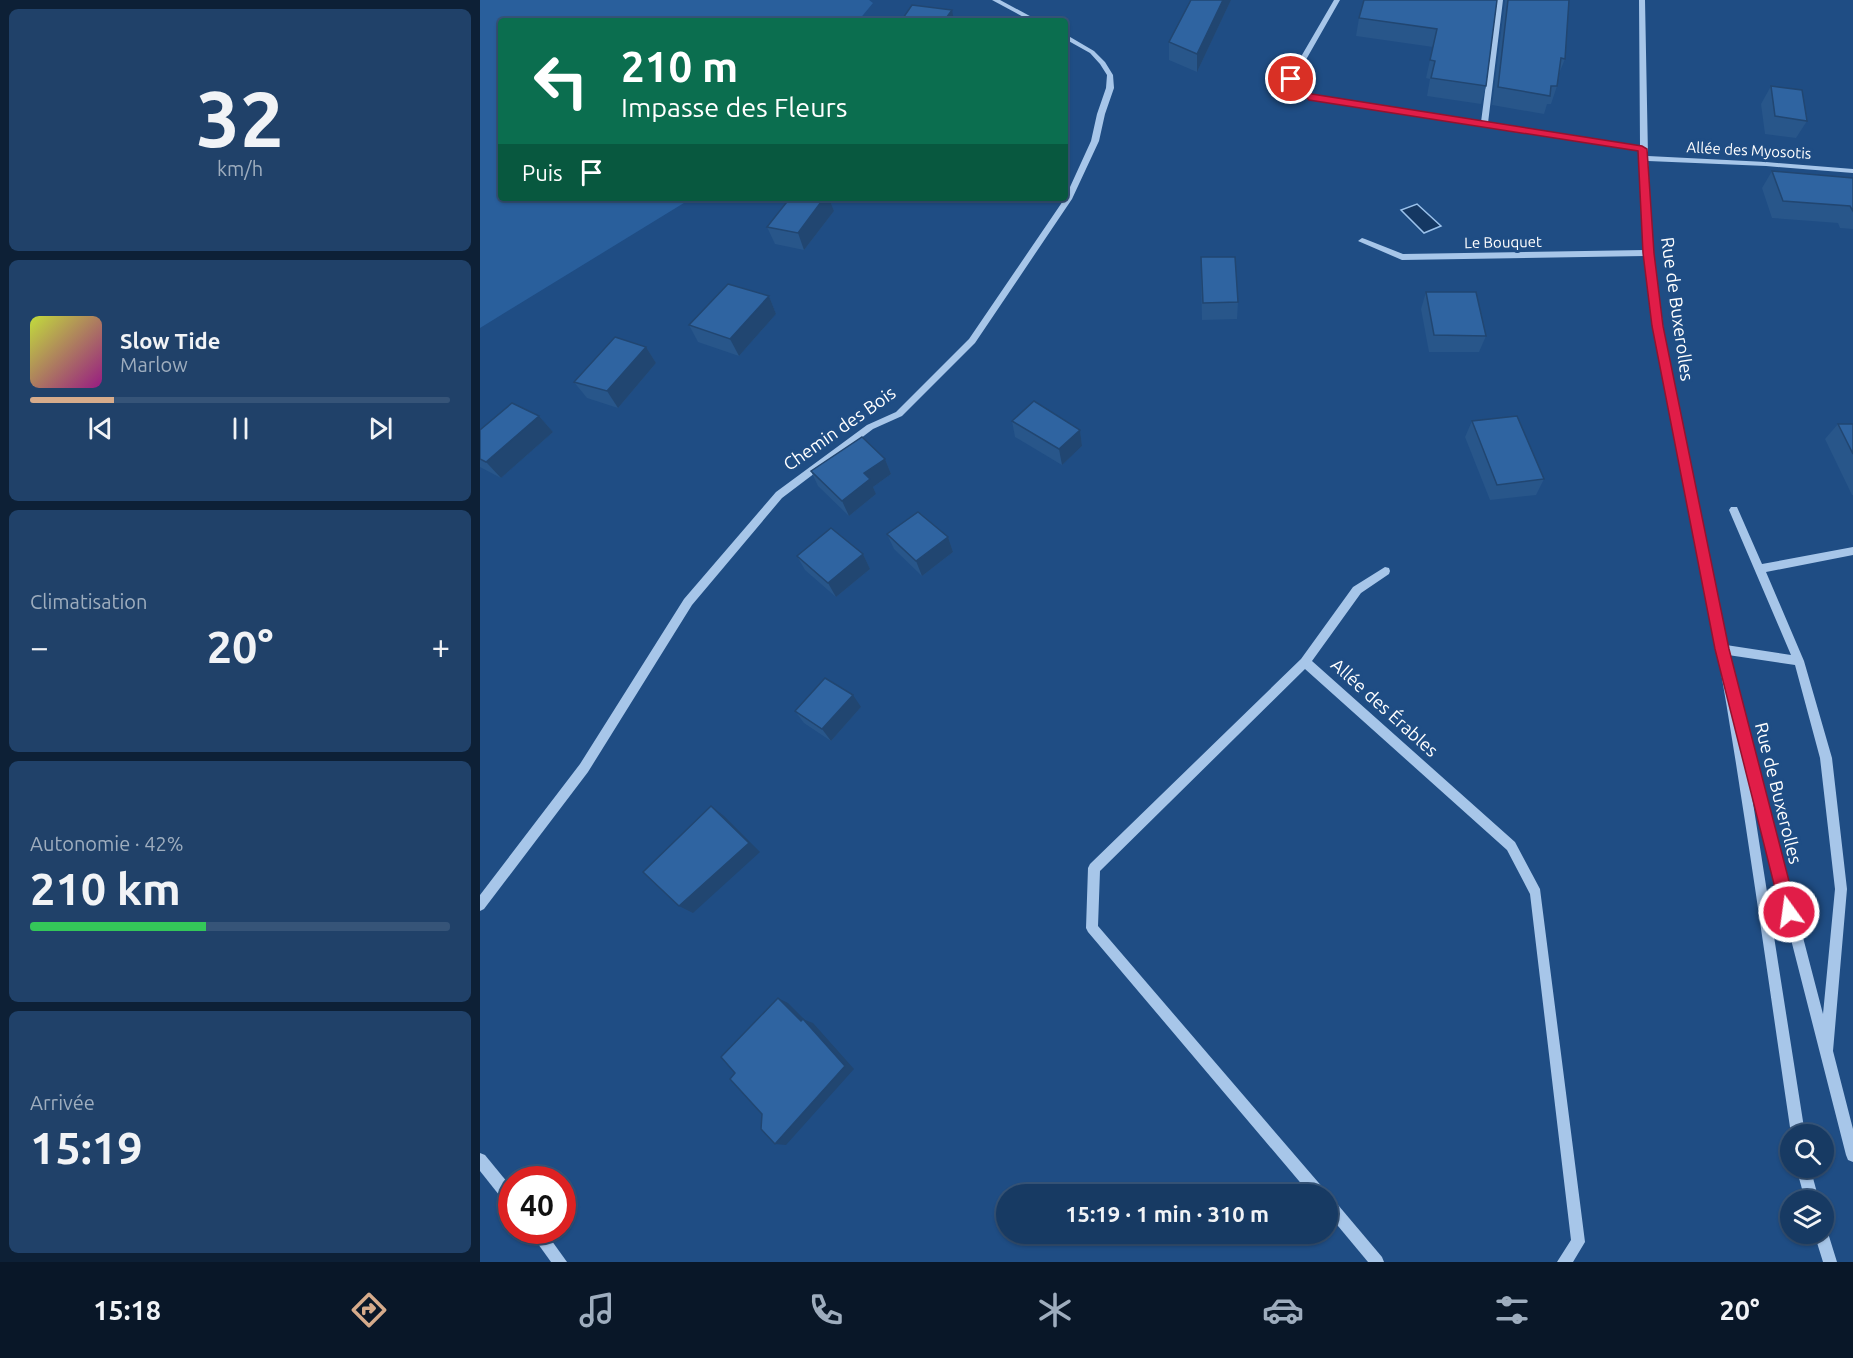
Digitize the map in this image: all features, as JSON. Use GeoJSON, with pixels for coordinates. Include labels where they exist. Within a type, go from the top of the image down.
{"type":"FeatureCollection","features":[{"type":"Feature","properties":{"kind":"street"},"geometry":{"type":"LineString","coordinates":[[995,0],[1030,18]]}},
{"type":"Feature","properties":{"kind":"street","name":"Allée des Myosotis"},"geometry":{"type":"LineString","coordinates":[[1337,0],[1291,79],[1309,97],[1484,124],[1643,153],[1853,171]]}},
{"type":"Feature","properties":{"kind":"street"},"geometry":{"type":"LineString","coordinates":[[1484,124],[1500,0]]}},
{"type":"Feature","properties":{"kind":"street","name":"Rue de Buxerolles"},"geometry":{"type":"LineString","coordinates":[[1642,0],[1643,153],[1648,253],[1657,326],[1722,649],[1796,1124]]}},
{"type":"Feature","properties":{"kind":"street","name":"Chemin des Bois"},"geometry":{"type":"LineString","coordinates":[[1068,38],[1092,52],[1103,63],[1110,75],[1110,88],[1095,141],[1068,197]]}},
{"type":"Feature","properties":{"kind":"street","name":"Chemin des Bois"},"geometry":{"type":"LineString","coordinates":[[480,905],[584,768],[688,602],[779,495],[870,427],[899,414],[972,341],[1065,201]]}},
{"type":"Feature","properties":{"kind":"street","name":"Le Bouquet"},"geometry":{"type":"LineString","coordinates":[[1362,241],[1402,257],[1648,253]]}},
{"type":"Feature","properties":{"kind":"street"},"geometry":{"type":"LineString","coordinates":[[1734,510],[1799,662],[1826,758],[1841,889],[1826,1052]]}},
{"type":"Feature","properties":{"kind":"street"},"geometry":{"type":"LineString","coordinates":[[1759,569],[1853,551]]}},
{"type":"Feature","properties":{"kind":"street"},"geometry":{"type":"LineString","coordinates":[[1305,662],[1357,590],[1385,571]]}},
{"type":"Feature","properties":{"kind":"street"},"geometry":{"type":"LineString","coordinates":[[1722,649],[1799,662]]}},
{"type":"Feature","properties":{"kind":"street","name":"Rue de Buxerolles"},"geometry":{"type":"LineString","coordinates":[[1722,649],[1853,1155]]}},
{"type":"Feature","properties":{"kind":"street","name":"Allée des Érables"},"geometry":{"type":"LineString","coordinates":[[1310,1184],[1092,928],[1094,868],[1305,662],[1511,846],[1536,893],[1578,1242],[1564,1262]]}},
{"type":"Feature","properties":{"kind":"street"},"geometry":{"type":"LineString","coordinates":[[480,1160],[498,1182]]}},
{"type":"Feature","properties":{"kind":"street"},"geometry":{"type":"LineString","coordinates":[[1338,1215],[1377,1262]]}},
{"type":"Feature","properties":{"kind":"street"},"geometry":{"type":"LineString","coordinates":[[546,1244],[560,1262]]}},
{"type":"Feature","properties":{"kind":"street"},"geometry":{"type":"LineString","coordinates":[[1824,1244],[1830,1262]]}},
{"type":"Feature","properties":{"kind":"shaded area"},"geometry":{"type":"Polygon","coordinates":[[[480,0],[869,0],[873,3],[860,18],[498,18],[498,201],[687,201],[480,328],[480,0]]]}},
{"type":"Feature","properties":{"kind":"shaded area"},"geometry":{"type":"Polygon","coordinates":[[[1417,204],[1441,226],[1424,233],[1401,210],[1417,204]]]}},
{"type":"Feature","properties":{"kind":"building"},"geometry":{"type":"Polygon","coordinates":[[[1191,0],[1223,0],[1197,54],[1169,42],[1191,0]]]}},
{"type":"Feature","properties":{"kind":"building"},"geometry":{"type":"Polygon","coordinates":[[[1364,0],[1497,0],[1486,86],[1431,78],[1435,61],[1430,60],[1437,29],[1359,18],[1364,0]]]}},
{"type":"Feature","properties":{"kind":"building"},"geometry":{"type":"Polygon","coordinates":[[[1508,0],[1569,0],[1565,59],[1561,58],[1557,86],[1551,86],[1550,96],[1498,87],[1508,0]]]}},
{"type":"Feature","properties":{"kind":"building"},"geometry":{"type":"Polygon","coordinates":[[[912,5],[952,10],[946,18],[903,18],[912,5]]]}},
{"type":"Feature","properties":{"kind":"building"},"geometry":{"type":"Polygon","coordinates":[[[1771,86],[1802,90],[1807,121],[1775,116],[1771,86]]]}},
{"type":"Feature","properties":{"kind":"building"},"geometry":{"type":"Polygon","coordinates":[[[1772,171],[1853,178],[1853,211],[1850,206],[1783,201],[1772,171]]]}},
{"type":"Feature","properties":{"kind":"building"},"geometry":{"type":"Polygon","coordinates":[[[788,201],[822,201],[798,233],[767,227],[788,201]]]}},
{"type":"Feature","properties":{"kind":"building"},"geometry":{"type":"Polygon","coordinates":[[[1201,257],[1235,257],[1238,302],[1203,303],[1201,257]]]}},
{"type":"Feature","properties":{"kind":"building"},"geometry":{"type":"Polygon","coordinates":[[[728,284],[769,296],[730,339],[689,325],[728,284]]]}},
{"type":"Feature","properties":{"kind":"building"},"geometry":{"type":"Polygon","coordinates":[[[1426,292],[1476,292],[1486,336],[1434,335],[1426,292]]]}},
{"type":"Feature","properties":{"kind":"building"},"geometry":{"type":"Polygon","coordinates":[[[615,337],[646,347],[607,391],[574,382],[615,337]]]}},
{"type":"Feature","properties":{"kind":"building"},"geometry":{"type":"Polygon","coordinates":[[[1034,401],[1080,430],[1059,449],[1012,421],[1034,401]]]}},
{"type":"Feature","properties":{"kind":"building"},"geometry":{"type":"Polygon","coordinates":[[[512,403],[539,416],[486,462],[480,459],[480,430],[512,403]]]}},
{"type":"Feature","properties":{"kind":"building"},"geometry":{"type":"Polygon","coordinates":[[[1517,416],[1544,479],[1497,485],[1472,421],[1517,416]]]}},
{"type":"Feature","properties":{"kind":"building"},"geometry":{"type":"Polygon","coordinates":[[[1838,424],[1853,424],[1853,454],[1838,424]]]}},
{"type":"Feature","properties":{"kind":"building"},"geometry":{"type":"Polygon","coordinates":[[[862,437],[885,459],[864,473],[870,479],[842,501],[811,471],[862,437]]]}},
{"type":"Feature","properties":{"kind":"building"},"geometry":{"type":"Polygon","coordinates":[[[918,512],[948,537],[916,561],[887,534],[918,512]]]}},
{"type":"Feature","properties":{"kind":"building"},"geometry":{"type":"Polygon","coordinates":[[[831,528],[863,554],[828,583],[797,556],[831,528]]]}},
{"type":"Feature","properties":{"kind":"building"},"geometry":{"type":"Polygon","coordinates":[[[825,678],[853,695],[822,729],[795,711],[825,678]]]}},
{"type":"Feature","properties":{"kind":"building"},"geometry":{"type":"Polygon","coordinates":[[[711,806],[749,843],[679,906],[643,872],[711,806]]]}},
{"type":"Feature","properties":{"kind":"building"},"geometry":{"type":"Polygon","coordinates":[[[778,998],[801,1021],[803,1019],[845,1066],[775,1144],[761,1129],[762,1114],[730,1079],[735,1073],[721,1057],[778,998]]]}},
{"type":"Feature","properties":{"kind":"route"},"geometry":{"type":"LineString","coordinates":[[1291,79],[1309,97],[1642,149],[1648,253],[1657,326],[1722,649],[1789,912]]}}]}
